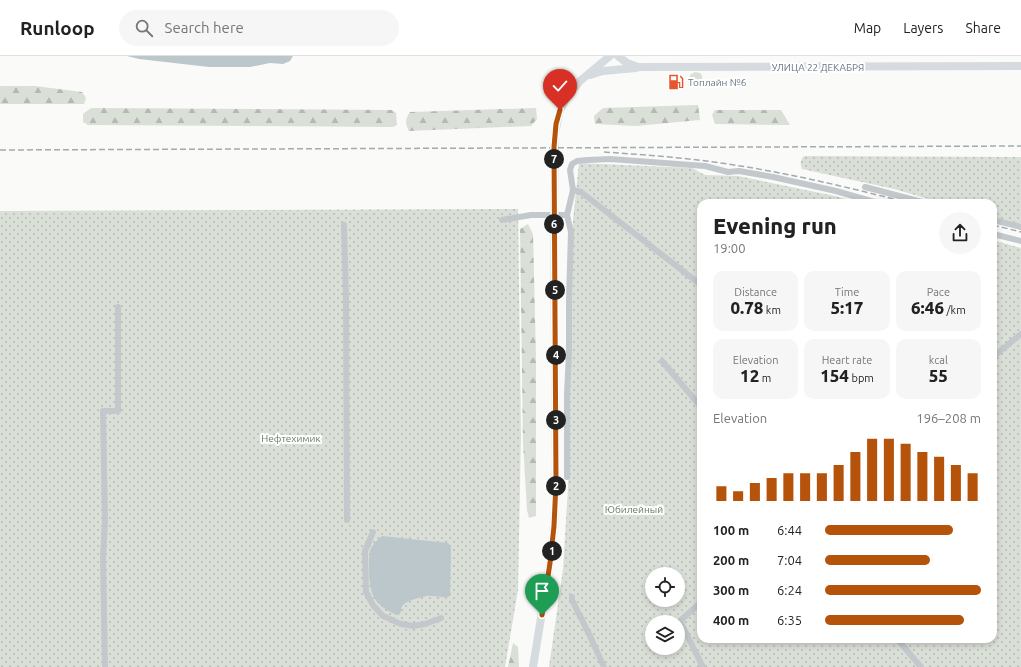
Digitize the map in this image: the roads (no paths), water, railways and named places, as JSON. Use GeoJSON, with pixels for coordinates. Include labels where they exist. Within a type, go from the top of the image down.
{"type":"FeatureCollection","features":[{"type":"Feature","properties":{"kind":"main road"},"geometry":{"type":"LineString","coordinates":[[533,667],[550,563],[554,526],[556,468],[554,147],[556,124],[560,110],[567,97],[594,67],[598,56]]}},
{"type":"Feature","properties":{"kind":"main road"},"geometry":{"type":"LineString","coordinates":[[584,78],[610,56]]}},
{"type":"Feature","properties":{"kind":"main road","name":"УЛИЦА 22 ДЕКАБРЯ"},"geometry":{"type":"LineString","coordinates":[[618,56],[628,63],[638,67],[1021,66]]}},
{"type":"Feature","properties":{"kind":"main road"},"geometry":{"type":"LineString","coordinates":[[584,78],[603,71],[638,67]]}},
{"type":"Feature","properties":{"kind":"street"},"geometry":{"type":"LineString","coordinates":[[567,478],[567,394],[569,353],[568,299],[571,232],[567,215],[573,190],[570,170],[572,164],[577,161],[610,159],[704,166],[728,172],[739,171],[822,188],[863,199]]}},
{"type":"Feature","properties":{"kind":"street"},"geometry":{"type":"LineString","coordinates":[[865,188],[910,199]]}},
{"type":"Feature","properties":{"kind":"street"},"geometry":{"type":"LineString","coordinates":[[573,190],[578,190],[586,195],[697,282]]}},
{"type":"Feature","properties":{"kind":"street"},"geometry":{"type":"LineString","coordinates":[[502,220],[531,215],[567,215]]}},
{"type":"Feature","properties":{"kind":"street"},"geometry":{"type":"LineString","coordinates":[[997,221],[1021,227]]}},
{"type":"Feature","properties":{"kind":"street"},"geometry":{"type":"LineString","coordinates":[[344,225],[346,299],[347,520]]}},
{"type":"Feature","properties":{"kind":"street"},"geometry":{"type":"LineString","coordinates":[[997,235],[1021,241]]}},
{"type":"Feature","properties":{"kind":"street"},"geometry":{"type":"LineString","coordinates":[[105,667],[103,411],[118,411],[118,307]]}},
{"type":"Feature","properties":{"kind":"street"},"geometry":{"type":"LineString","coordinates":[[997,355],[1021,334]]}},
{"type":"Feature","properties":{"kind":"street"},"geometry":{"type":"LineString","coordinates":[[662,361],[697,402]]}},
{"type":"Feature","properties":{"kind":"street"},"geometry":{"type":"LineString","coordinates":[[373,532],[365,550],[366,592],[373,605],[383,616],[401,624],[413,626],[425,624],[441,618]]}},
{"type":"Feature","properties":{"kind":"street"},"geometry":{"type":"LineString","coordinates":[[572,597],[572,600],[604,667]]}},
{"type":"Feature","properties":{"kind":"street"},"geometry":{"type":"LineString","coordinates":[[697,606],[680,622],[703,667]]}},
{"type":"Feature","properties":{"kind":"street"},"geometry":{"type":"LineString","coordinates":[[900,643],[921,667]]}},
{"type":"Feature","properties":{"kind":"railway"},"geometry":{"type":"LineString","coordinates":[[0,150],[1021,146]]}},
{"type":"Feature","properties":{"kind":"railway"},"geometry":{"type":"LineString","coordinates":[[604,152],[685,159],[756,169],[822,182],[893,199]]}},
{"type":"Feature","properties":{"kind":"railway"},"geometry":{"type":"LineString","coordinates":[[997,226],[1021,232]]}},
{"type":"Feature","properties":{"kind":"place","name":"Топлайн №6"},"geometry":{"type":"Point","coordinates":[676,82]}},
{"type":"Feature","properties":{"kind":"park label","name":"Нефтехимик"},"geometry":{"type":"Point","coordinates":[291,438]}},
{"type":"Feature","properties":{"kind":"park label","name":"Юбилейный"},"geometry":{"type":"Point","coordinates":[634,509]}}]}
